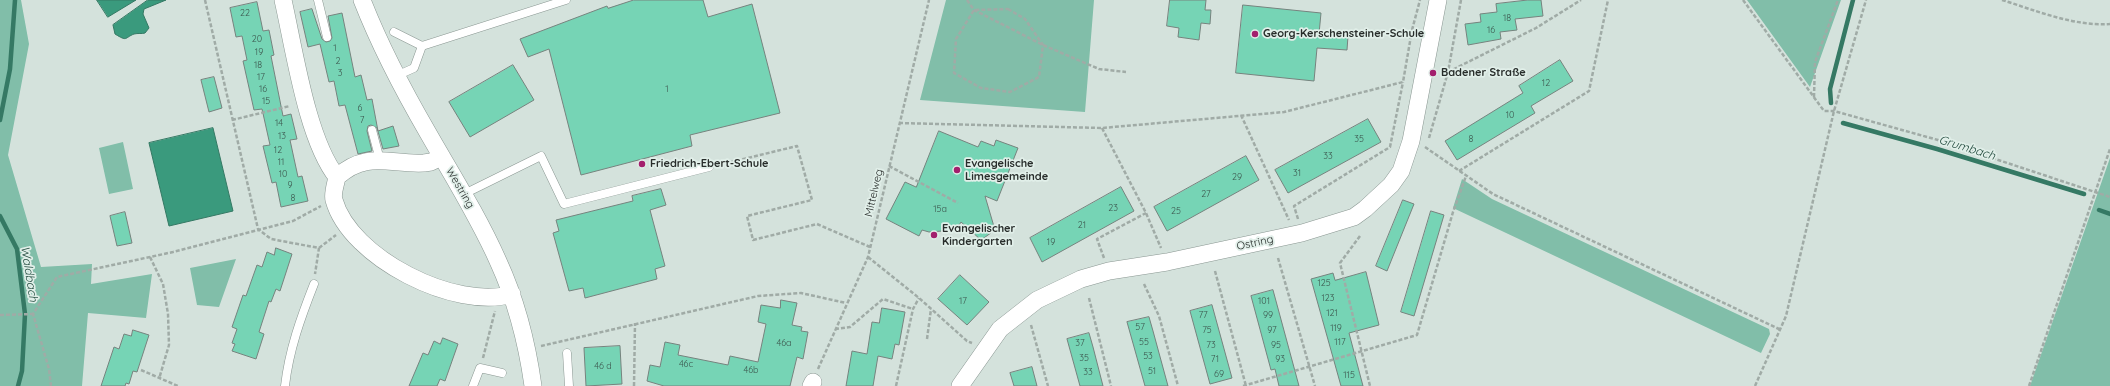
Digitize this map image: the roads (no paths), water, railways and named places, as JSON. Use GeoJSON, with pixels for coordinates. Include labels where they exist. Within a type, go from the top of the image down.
{"type":"FeatureCollection","features":[{"type":"Feature","properties":{"kind":"street"},"geometry":{"type":"LineString","coordinates":[[283,0],[306,102],[324,159],[337,176]]}},
{"type":"Feature","properties":{"kind":"street","name":"Westring"},"geometry":{"type":"LineString","coordinates":[[362,0],[396,76],[441,157],[464,194],[498,261],[505,296],[527,349],[533,386]]}},
{"type":"Feature","properties":{"kind":"street","name":"Ostring"},"geometry":{"type":"LineString","coordinates":[[960,386],[1000,329],[1026,307],[1081,279],[1109,271],[1167,262],[1299,234],[1354,217],[1365,209],[1391,185],[1419,144],[1431,33],[1438,0]]}},
{"type":"Feature","properties":{"kind":"street"},"geometry":{"type":"LineString","coordinates":[[441,157],[431,162],[415,164],[380,160],[352,165],[337,176],[333,199],[348,227],[364,245],[392,266],[422,283],[472,296],[505,296]]}},
{"type":"Feature","properties":{"kind":"lane"},"geometry":{"type":"LineString","coordinates":[[318,0],[327,37]]}},
{"type":"Feature","properties":{"kind":"lane"},"geometry":{"type":"LineString","coordinates":[[394,32],[422,46],[566,0]]}},
{"type":"Feature","properties":{"kind":"lane"},"geometry":{"type":"LineString","coordinates":[[396,76],[414,68],[422,46]]}},
{"type":"Feature","properties":{"kind":"lane"},"geometry":{"type":"LineString","coordinates":[[372,130],[380,160]]}},
{"type":"Feature","properties":{"kind":"lane"},"geometry":{"type":"LineString","coordinates":[[464,194],[541,156],[564,204],[709,168]]}},
{"type":"Feature","properties":{"kind":"lane"},"geometry":{"type":"LineString","coordinates":[[285,386],[287,367],[299,321],[314,284]]}},
{"type":"Feature","properties":{"kind":"lane"},"geometry":{"type":"LineString","coordinates":[[567,353],[568,386]]}},
{"type":"Feature","properties":{"kind":"lane"},"geometry":{"type":"LineString","coordinates":[[473,386],[480,368],[502,373]]}},
{"type":"Feature","properties":{"kind":"waterway","name":"Waldbach"},"geometry":{"type":"LineString","coordinates":[[0,120],[10,69],[15,0]]}},
{"type":"Feature","properties":{"kind":"waterway","name":"Grumbach"},"geometry":{"type":"LineString","coordinates":[[1831,103],[1830,89],[1853,0]]}},
{"type":"Feature","properties":{"kind":"waterway","name":"Grumbach"},"geometry":{"type":"LineString","coordinates":[[1843,123],[1937,149],[2084,194]]}},
{"type":"Feature","properties":{"kind":"waterway","name":"Grumbach"},"geometry":{"type":"LineString","coordinates":[[2099,210],[2110,214]]}},
{"type":"Feature","properties":{"kind":"waterway","name":"Waldbach"},"geometry":{"type":"LineString","coordinates":[[0,216],[17,249],[25,314],[22,371],[18,386]]}},
{"type":"Feature","properties":{"kind":"place","name":"Georg-Kerschensteiner-Schule"},"geometry":{"type":"Point","coordinates":[1255,34]}},
{"type":"Feature","properties":{"kind":"place","name":"Badener Straße"},"geometry":{"type":"Point","coordinates":[1433,73]}},
{"type":"Feature","properties":{"kind":"place","name":"Friedrich-Ebert-Schule"},"geometry":{"type":"Point","coordinates":[642,164]}},
{"type":"Feature","properties":{"kind":"place","name":"Evangelische Limesgemeinde"},"geometry":{"type":"Point","coordinates":[957,170]}},
{"type":"Feature","properties":{"kind":"place","name":"Evangelischer Kindergarten"},"geometry":{"type":"Point","coordinates":[934,235]}}]}
